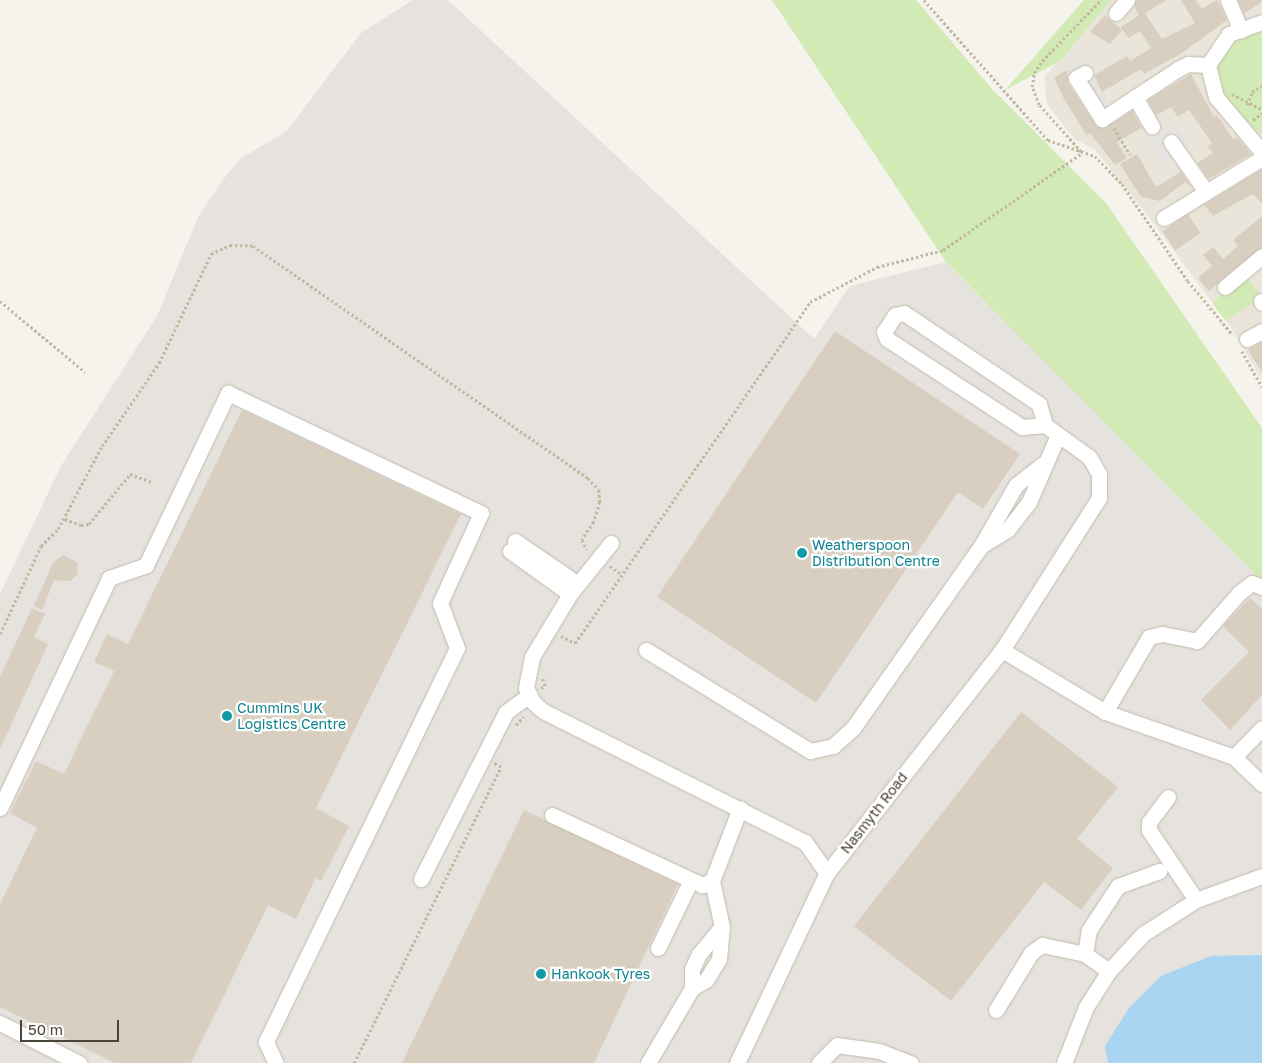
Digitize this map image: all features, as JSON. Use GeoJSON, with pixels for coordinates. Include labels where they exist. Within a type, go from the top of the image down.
{"type":"FeatureCollection","features":[{"type":"Feature","properties":{"kind":"street"},"geometry":{"type":"LineString","coordinates":[[1116,13],[1127,0]]}},
{"type":"Feature","properties":{"kind":"street"},"geometry":{"type":"LineString","coordinates":[[1228,0],[1241,30]]}},
{"type":"Feature","properties":{"kind":"street"},"geometry":{"type":"LineString","coordinates":[[1262,22],[1241,30],[1220,42],[1208,65],[1216,97],[1262,152]]}},
{"type":"Feature","properties":{"kind":"street"},"geometry":{"type":"LineString","coordinates":[[1084,73],[1076,78],[1104,118],[1188,64],[1208,65]]}},
{"type":"Feature","properties":{"kind":"street"},"geometry":{"type":"LineString","coordinates":[[1135,97],[1152,126]]}},
{"type":"Feature","properties":{"kind":"street"},"geometry":{"type":"LineString","coordinates":[[1171,142],[1205,190]]}},
{"type":"Feature","properties":{"kind":"street"},"geometry":{"type":"LineString","coordinates":[[1164,218],[1205,190],[1262,158]]}},
{"type":"Feature","properties":{"kind":"street"},"geometry":{"type":"LineString","coordinates":[[1225,288],[1262,256]]}},
{"type":"Feature","properties":{"kind":"street"},"geometry":{"type":"LineString","coordinates":[[904,313],[1039,404],[1045,425],[1022,427],[887,339],[884,332],[895,315],[904,313]]}},
{"type":"Feature","properties":{"kind":"street"},"geometry":{"type":"LineString","coordinates":[[1241,342],[1262,331]]}},
{"type":"Feature","properties":{"kind":"street"},"geometry":{"type":"LineString","coordinates":[[0,808],[109,578],[146,565],[228,393],[481,513],[440,603],[457,648],[266,1042],[276,1063]]}},
{"type":"Feature","properties":{"kind":"street","name":"Nasmyth Road"},"geometry":{"type":"LineString","coordinates":[[737,1063],[827,874],[1002,650],[1099,498],[1099,474],[1089,457],[1045,425]]}},
{"type":"Feature","properties":{"kind":"street"},"geometry":{"type":"LineString","coordinates":[[646,650],[810,751],[833,746],[853,728],[981,546],[1008,529],[1029,502],[1043,464],[1058,434]]}},
{"type":"Feature","properties":{"kind":"street"},"geometry":{"type":"LineString","coordinates":[[611,543],[574,589],[532,657],[526,676],[529,696],[543,711],[805,842],[827,874]]}},
{"type":"Feature","properties":{"kind":"street"},"geometry":{"type":"LineString","coordinates":[[513,546],[574,589]]}},
{"type":"Feature","properties":{"kind":"street"},"geometry":{"type":"LineString","coordinates":[[1105,712],[1149,637],[1162,634],[1197,640],[1238,594],[1252,583],[1262,587]]}},
{"type":"Feature","properties":{"kind":"street"},"geometry":{"type":"LineString","coordinates":[[1002,650],[1105,712],[1234,757],[1262,784]]}},
{"type":"Feature","properties":{"kind":"street"},"geometry":{"type":"LineString","coordinates":[[421,879],[506,712],[529,696]]}},
{"type":"Feature","properties":{"kind":"street"},"geometry":{"type":"LineString","coordinates":[[1234,757],[1262,728]]}},
{"type":"Feature","properties":{"kind":"street"},"geometry":{"type":"LineString","coordinates":[[1168,797],[1149,822],[1149,830],[1196,900]]}},
{"type":"Feature","properties":{"kind":"street"},"geometry":{"type":"LineString","coordinates":[[648,1063],[692,988],[692,969],[699,954],[722,927],[712,881],[740,808]]}},
{"type":"Feature","properties":{"kind":"street"},"geometry":{"type":"LineString","coordinates":[[552,816],[690,882],[702,885],[712,881]]}},
{"type":"Feature","properties":{"kind":"street"},"geometry":{"type":"LineString","coordinates":[[1085,954],[1089,930],[1118,886],[1159,871]]}},
{"type":"Feature","properties":{"kind":"street"},"geometry":{"type":"LineString","coordinates":[[1064,1063],[1086,1007],[1109,971],[1143,934],[1196,900],[1262,876]]}},
{"type":"Feature","properties":{"kind":"street"},"geometry":{"type":"LineString","coordinates":[[658,948],[690,882]]}},
{"type":"Feature","properties":{"kind":"street"},"geometry":{"type":"LineString","coordinates":[[996,1010],[1031,953],[1042,945],[1085,954],[1109,971]]}},
{"type":"Feature","properties":{"kind":"street"},"geometry":{"type":"LineString","coordinates":[[0,1023],[79,1063]]}},
{"type":"Feature","properties":{"kind":"street"},"geometry":{"type":"LineString","coordinates":[[819,1063],[837,1045],[879,1051],[910,1063]]}},
{"type":"Feature","properties":{"kind":"path"},"geometry":{"type":"LineString","coordinates":[[924,0],[1048,140],[1095,156],[1122,184],[1188,281],[1241,342],[1262,387]]}},
{"type":"Feature","properties":{"kind":"path"},"geometry":{"type":"LineString","coordinates":[[1082,152],[1066,140],[1039,105],[1032,88],[1034,73],[1042,61],[1101,0]]}},
{"type":"Feature","properties":{"kind":"path"},"geometry":{"type":"LineString","coordinates":[[1247,105],[1252,92],[1262,86]]}},
{"type":"Feature","properties":{"kind":"path"},"geometry":{"type":"LineString","coordinates":[[1216,97],[1233,94],[1247,105],[1262,109]]}},
{"type":"Feature","properties":{"kind":"path"},"geometry":{"type":"LineString","coordinates":[[1104,118],[1130,155]]}},
{"type":"Feature","properties":{"kind":"path"},"geometry":{"type":"LineString","coordinates":[[557,642],[561,635],[575,643],[810,302],[877,267],[943,250],[1044,182],[1082,152]]}},
{"type":"Feature","properties":{"kind":"path"},"geometry":{"type":"LineString","coordinates":[[0,300],[85,372]]}},
{"type":"Feature","properties":{"kind":"path"},"geometry":{"type":"LineString","coordinates":[[65,518],[81,525],[89,524],[130,474],[152,482]]}},
{"type":"Feature","properties":{"kind":"path"},"geometry":{"type":"LineString","coordinates":[[512,729],[522,721],[529,696],[545,686],[542,675]]}},
{"type":"Feature","properties":{"kind":"path"},"geometry":{"type":"LineString","coordinates":[[354,1063],[501,767],[493,763],[496,756]]}},
{"type":"Feature","properties":{"kind":"shaded area"},"geometry":{"type":"Polygon","coordinates":[[[413,0],[448,0],[814,339],[850,286],[946,262],[1262,581],[1262,1063],[0,1063],[0,594],[61,466],[157,316],[199,215],[225,177],[240,159],[287,131],[361,33],[413,0]]]}},
{"type":"Feature","properties":{"kind":"shaded area"},"geometry":{"type":"Polygon","coordinates":[[[1111,0],[1262,0],[1262,381],[1230,326],[1148,216],[1094,149],[1074,139],[1047,104],[1044,77],[1111,0]]]}},
{"type":"Feature","properties":{"kind":"shaded area"},"geometry":{"type":"Polygon","coordinates":[[[1081,57],[1107,99],[1092,108],[1066,67],[1081,57]]]}},
{"type":"Feature","properties":{"kind":"shaded area"},"geometry":{"type":"Polygon","coordinates":[[[1175,124],[1189,145],[1163,162],[1149,141],[1175,124]]]}},
{"type":"Feature","properties":{"kind":"green space"},"geometry":{"type":"Polygon","coordinates":[[[772,0],[916,0],[993,90],[1106,203],[1262,428],[1262,581],[946,262],[772,0]]]}},
{"type":"Feature","properties":{"kind":"green space"},"geometry":{"type":"Polygon","coordinates":[[[1084,0],[1111,0],[1060,61],[1005,90],[1084,0]]]}},
{"type":"Feature","properties":{"kind":"green space"},"geometry":{"type":"Polygon","coordinates":[[[1262,29],[1262,135],[1227,103],[1217,86],[1215,73],[1218,61],[1232,40],[1262,29]]]}},
{"type":"Feature","properties":{"kind":"green space"},"geometry":{"type":"Polygon","coordinates":[[[1246,276],[1262,297],[1226,321],[1212,303],[1246,276]]]}},
{"type":"Feature","properties":{"kind":"water"},"geometry":{"type":"Polygon","coordinates":[[[1262,955],[1262,1063],[1108,1063],[1105,1046],[1129,1008],[1161,976],[1211,956],[1262,955]]]}},
{"type":"Feature","properties":{"kind":"building"},"geometry":{"type":"Polygon","coordinates":[[[1136,0],[1167,0],[1145,13],[1162,39],[1195,23],[1181,0],[1196,0],[1202,9],[1217,0],[1227,20],[1182,53],[1144,74],[1141,69],[1102,92],[1094,75],[1127,56],[1130,61],[1151,48],[1140,31],[1128,38],[1121,27],[1139,15],[1134,6],[1136,0]]]}},
{"type":"Feature","properties":{"kind":"building"},"geometry":{"type":"Polygon","coordinates":[[[1238,0],[1262,0],[1262,2],[1244,13],[1238,0]]]}},
{"type":"Feature","properties":{"kind":"building"},"geometry":{"type":"Polygon","coordinates":[[[1105,15],[1122,30],[1110,44],[1090,32],[1105,15]]]}},
{"type":"Feature","properties":{"kind":"building"},"geometry":{"type":"Polygon","coordinates":[[[1067,70],[1068,83],[1097,127],[1107,127],[1132,111],[1142,128],[1117,142],[1127,158],[1115,165],[1090,133],[1087,136],[1064,99],[1054,78],[1067,70]]]}},
{"type":"Feature","properties":{"kind":"building"},"geometry":{"type":"Polygon","coordinates":[[[1191,74],[1214,117],[1217,115],[1233,139],[1237,137],[1251,154],[1209,179],[1197,163],[1213,153],[1207,146],[1212,143],[1189,110],[1178,117],[1171,107],[1156,115],[1148,100],[1191,74]]]}},
{"type":"Feature","properties":{"kind":"building"},"geometry":{"type":"Polygon","coordinates":[[[1137,154],[1156,187],[1181,172],[1193,189],[1185,182],[1160,201],[1141,197],[1120,164],[1137,154]]]}},
{"type":"Feature","properties":{"kind":"building"},"geometry":{"type":"Polygon","coordinates":[[[1262,169],[1262,204],[1253,194],[1213,216],[1204,205],[1262,169]]]}},
{"type":"Feature","properties":{"kind":"building"},"geometry":{"type":"Polygon","coordinates":[[[1188,214],[1201,233],[1175,250],[1162,231],[1188,214]]]}},
{"type":"Feature","properties":{"kind":"building"},"geometry":{"type":"Polygon","coordinates":[[[1262,216],[1262,247],[1209,291],[1198,278],[1212,266],[1203,255],[1213,247],[1223,259],[1238,246],[1233,240],[1262,216]]]}},
{"type":"Feature","properties":{"kind":"building","name":"Weatherspoon Distribution Centre"},"geometry":{"type":"Polygon","coordinates":[[[835,331],[1020,454],[983,509],[958,492],[816,703],[657,597],[835,331]]]}},
{"type":"Feature","properties":{"kind":"building"},"geometry":{"type":"Polygon","coordinates":[[[1262,342],[1262,372],[1248,350],[1262,342]]]}},
{"type":"Feature","properties":{"kind":"building","name":"Cummins UK Logistics Centre"},"geometry":{"type":"Polygon","coordinates":[[[242,410],[461,514],[316,808],[349,826],[321,881],[316,878],[296,919],[268,905],[191,1063],[115,1063],[0,1007],[0,904],[37,828],[10,813],[36,761],[64,774],[114,671],[94,662],[107,634],[128,644],[242,410]]]}},
{"type":"Feature","properties":{"kind":"building"},"geometry":{"type":"Polygon","coordinates":[[[63,555],[78,563],[77,575],[70,581],[54,580],[42,610],[34,606],[53,563],[63,555]]]}},
{"type":"Feature","properties":{"kind":"building"},"geometry":{"type":"Polygon","coordinates":[[[1250,598],[1262,609],[1262,695],[1230,730],[1201,700],[1249,652],[1223,626],[1250,598]]]}},
{"type":"Feature","properties":{"kind":"building"},"geometry":{"type":"Polygon","coordinates":[[[32,608],[45,614],[34,637],[48,644],[0,749],[0,677],[32,608]]]}},
{"type":"Feature","properties":{"kind":"building"},"geometry":{"type":"Polygon","coordinates":[[[1021,712],[1118,787],[1077,839],[1113,868],[1081,910],[1044,882],[951,1001],[854,926],[1021,712]]]}},
{"type":"Feature","properties":{"kind":"building","name":"Hankook Tyres"},"geometry":{"type":"Polygon","coordinates":[[[524,810],[678,884],[594,1063],[402,1063],[524,810]]]}},
{"type":"Feature","properties":{"kind":"place","name":"Weatherspoon Distribution Centre"},"geometry":{"type":"Point","coordinates":[802,553]}},
{"type":"Feature","properties":{"kind":"place","name":"Cummins UK Logistics Centre"},"geometry":{"type":"Point","coordinates":[227,716]}},
{"type":"Feature","properties":{"kind":"place","name":"Hankook Tyres"},"geometry":{"type":"Point","coordinates":[541,974]}}]}
